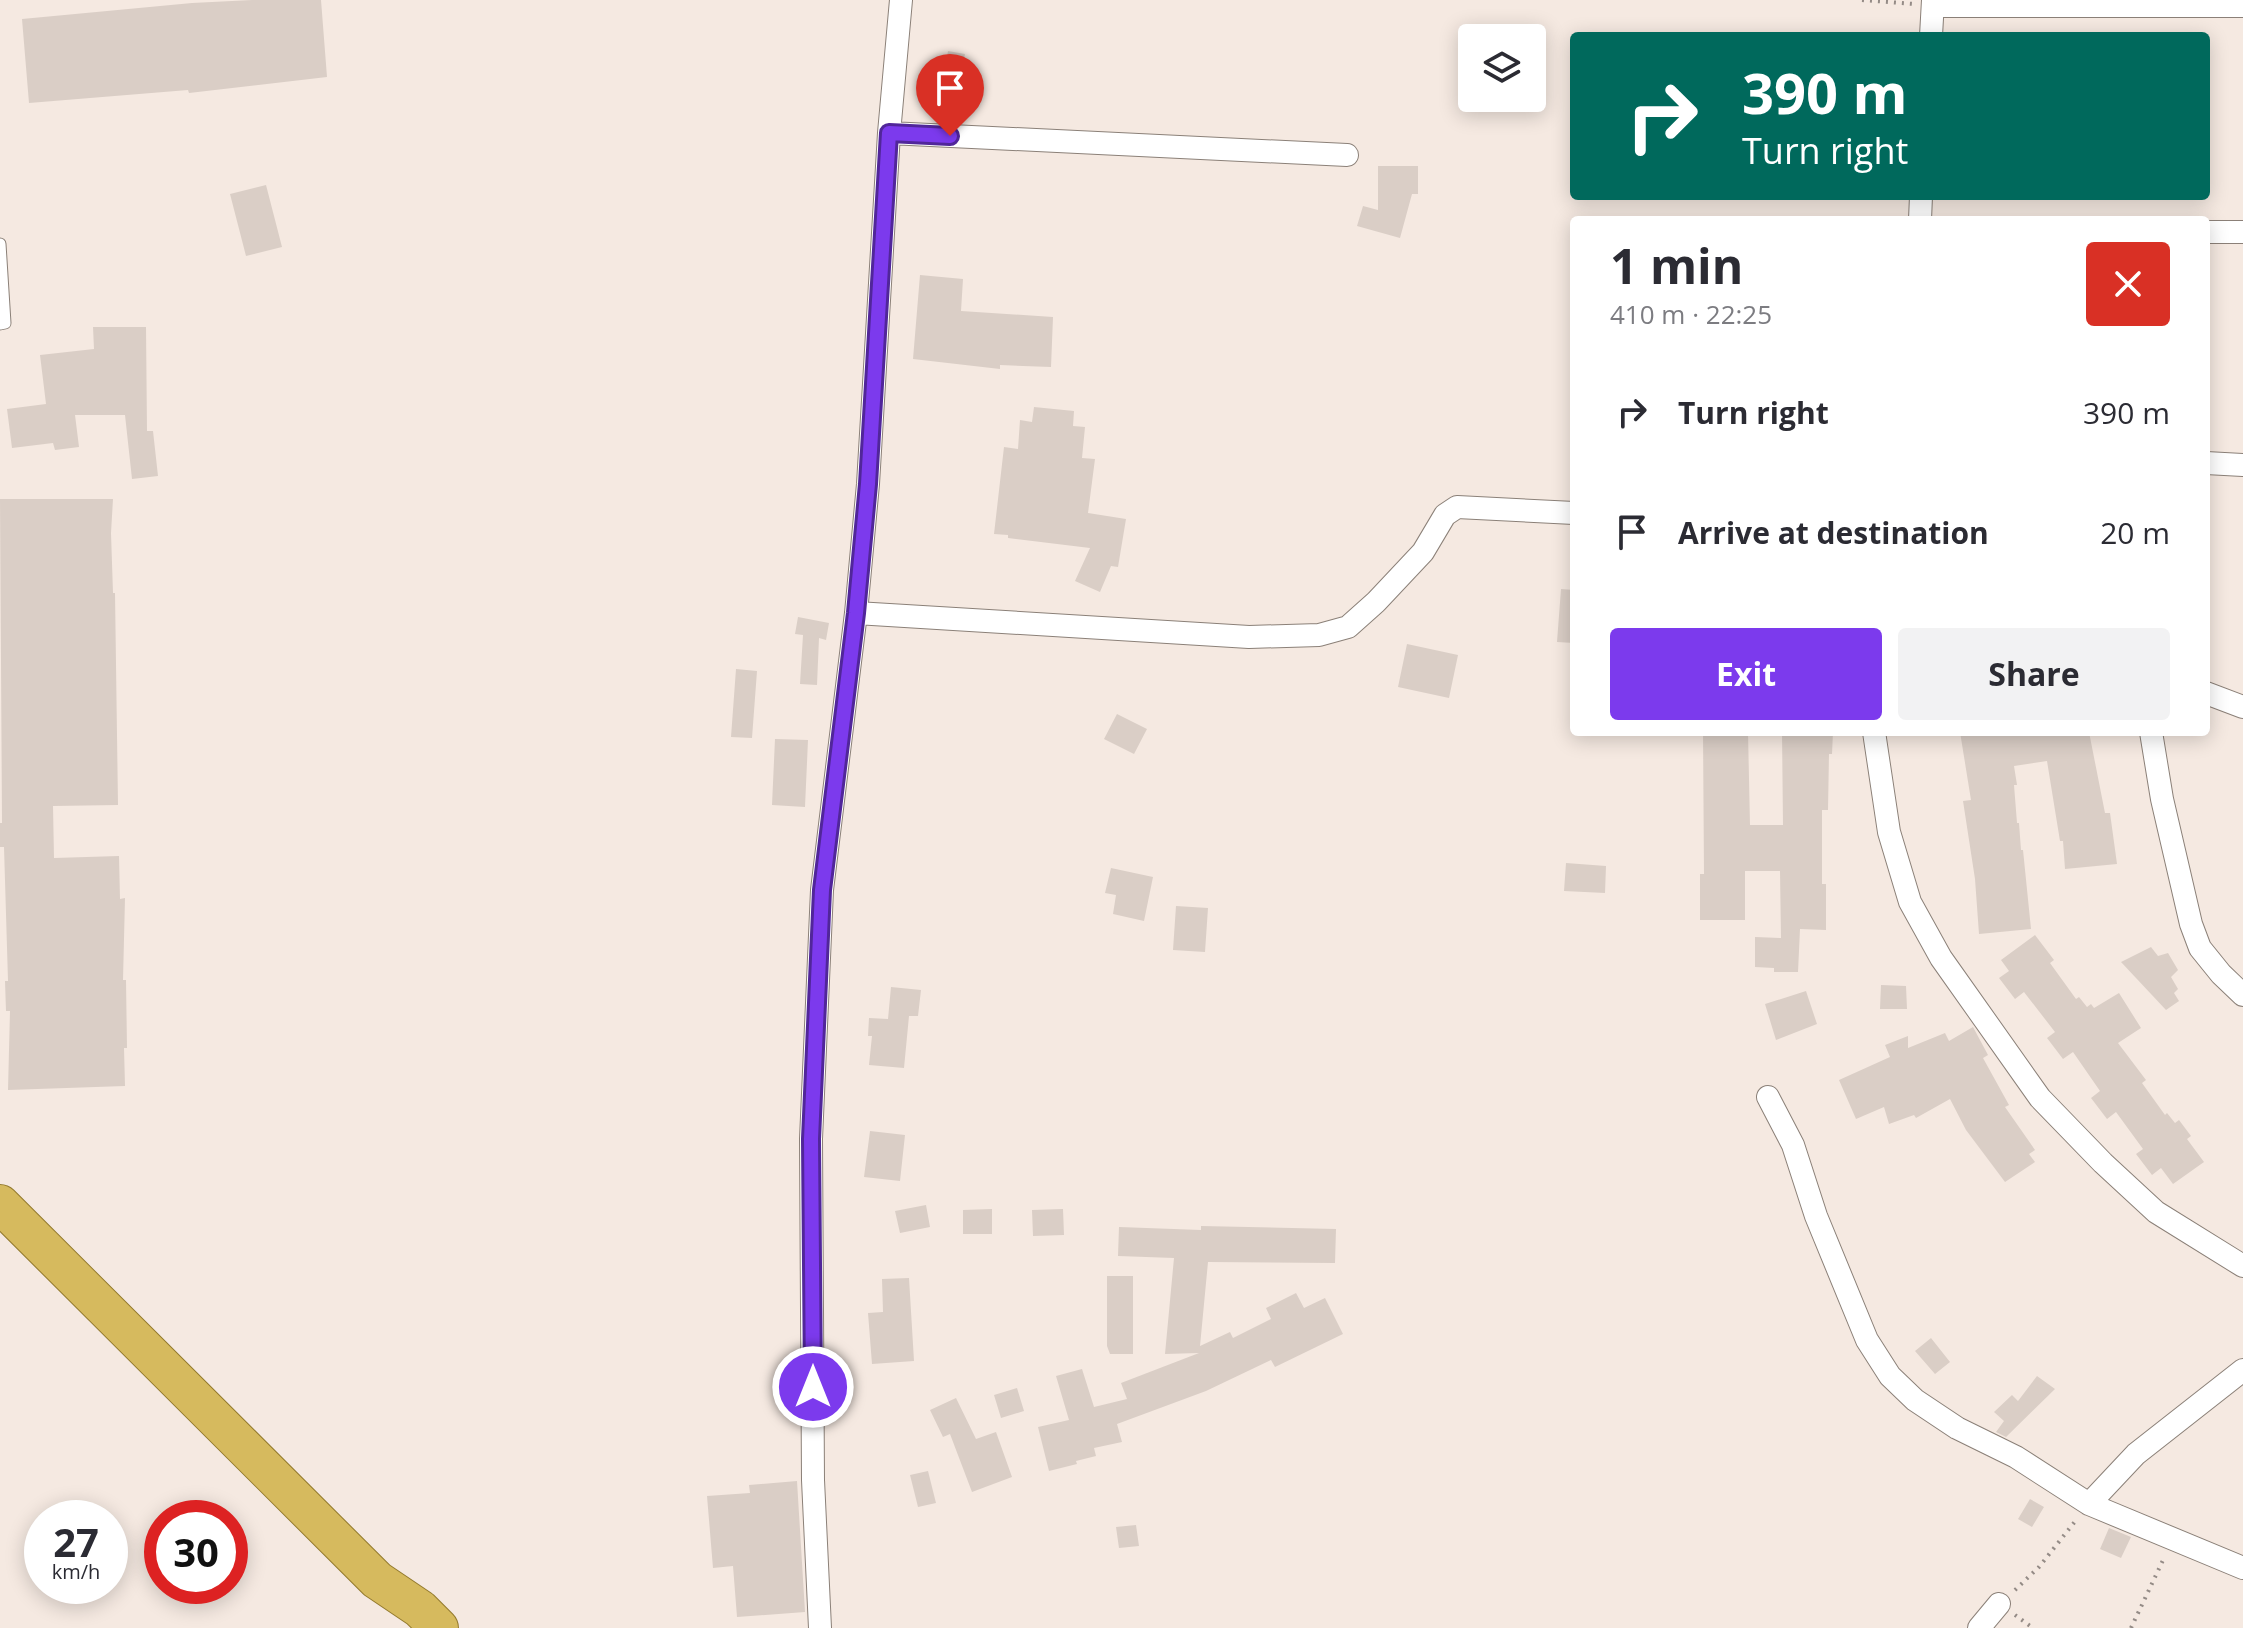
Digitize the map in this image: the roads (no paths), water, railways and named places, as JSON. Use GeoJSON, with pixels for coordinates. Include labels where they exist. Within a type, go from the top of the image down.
{"type":"FeatureCollection","features":[{"type":"Feature","properties":{"kind":"highway"},"geometry":{"type":"LineString","coordinates":[[0,1204],[377,1580],[429,1618]]}},
{"type":"Feature","properties":{"kind":"street"},"geometry":{"type":"LineString","coordinates":[[820,1628],[813,1480],[811,1139],[822,890],[856,613],[868,484],[889,133],[901,0]]}},
{"type":"Feature","properties":{"kind":"street"},"geometry":{"type":"LineString","coordinates":[[1931,32],[1933,3],[2243,6]]}},
{"type":"Feature","properties":{"kind":"street"},"geometry":{"type":"LineString","coordinates":[[889,133],[1347,155]]}},
{"type":"Feature","properties":{"kind":"street"},"geometry":{"type":"LineString","coordinates":[[2210,232],[2243,232]]}},
{"type":"Feature","properties":{"kind":"street"},"geometry":{"type":"LineString","coordinates":[[2210,463],[2243,465]]}},
{"type":"Feature","properties":{"kind":"street"},"geometry":{"type":"LineString","coordinates":[[856,613],[1249,637],[1319,635],[1348,627],[1376,602],[1423,552],[1445,515],[1457,507],[1570,513]]}},
{"type":"Feature","properties":{"kind":"street"},"geometry":{"type":"LineString","coordinates":[[2210,695],[2243,707]]}},
{"type":"Feature","properties":{"kind":"street"},"geometry":{"type":"LineString","coordinates":[[1875,736],[1889,832],[1910,902],[1941,958],[2040,1098],[2103,1163],[2156,1212],[2243,1266]]}},
{"type":"Feature","properties":{"kind":"street"},"geometry":{"type":"LineString","coordinates":[[2152,736],[2162,799],[2191,924],[2200,948],[2243,995]]}},
{"type":"Feature","properties":{"kind":"street"},"geometry":{"type":"LineString","coordinates":[[1768,1097],[1793,1145],[1816,1216],[1867,1340],[1890,1376],[1915,1400],[1957,1428],[2016,1457],[2089,1504],[2243,1568]]}},
{"type":"Feature","properties":{"kind":"street"},"geometry":{"type":"LineString","coordinates":[[2089,1504],[2136,1454],[2243,1370]]}},
{"type":"Feature","properties":{"kind":"street"},"geometry":{"type":"LineString","coordinates":[[1979,1628],[1999,1604]]}},
{"type":"Feature","properties":{"kind":"lane"},"geometry":{"type":"LineString","coordinates":[[0,244],[5,323],[0,324]]}}]}
